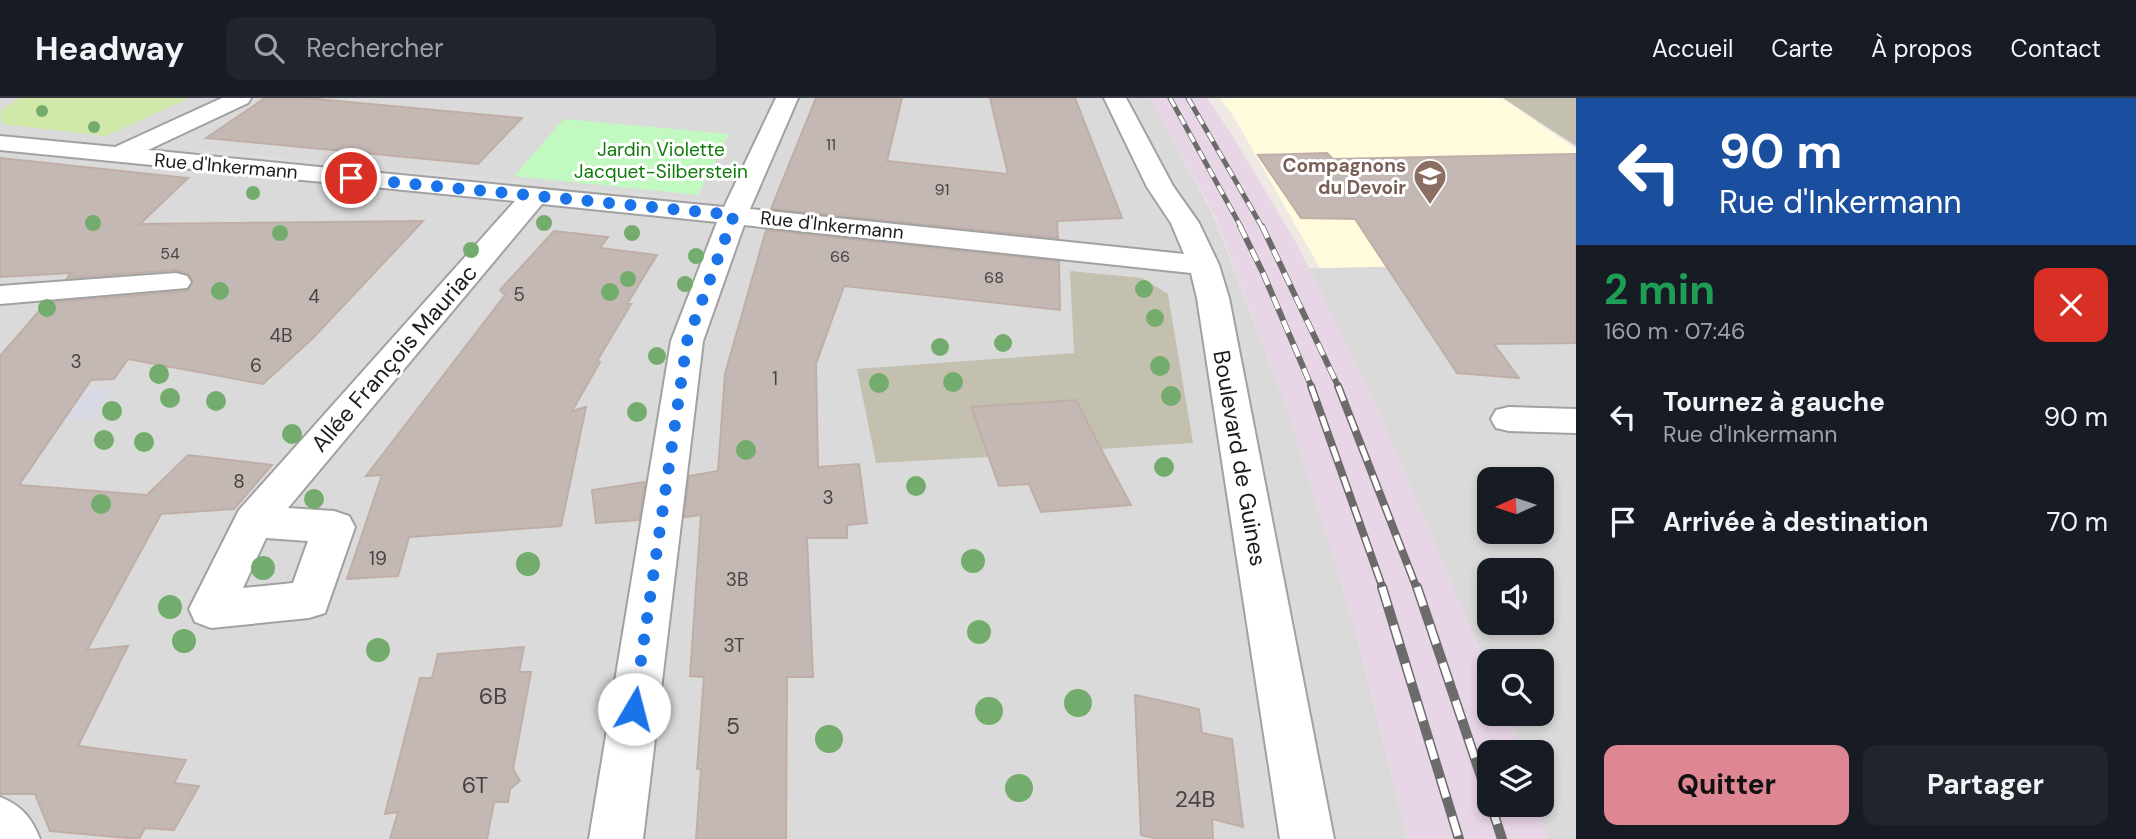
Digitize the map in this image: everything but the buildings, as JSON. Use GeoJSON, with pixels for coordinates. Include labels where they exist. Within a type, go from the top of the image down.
{"type":"FeatureCollection","features":[{"type":"Feature","properties":{"kind":"street"},"geometry":{"type":"LineString","coordinates":[[115,156],[240,98]]}},
{"type":"Feature","properties":{"kind":"street"},"geometry":{"type":"LineString","coordinates":[[616,839],[687,341],[734,215],[787,98]]}},
{"type":"Feature","properties":{"kind":"street","name":"Boulevard de Guines"},"geometry":{"type":"LineString","coordinates":[[1115,98],[1160,187],[1185,223],[1204,265],[1213,298],[1307,839]]}},
{"type":"Feature","properties":{"kind":"street","name":"Rue d'Inkermann"},"geometry":{"type":"LineString","coordinates":[[0,143],[734,215],[1204,265]]}},
{"type":"Feature","properties":{"kind":"street","name":"Allée François Mauriac"},"geometry":{"type":"LineString","coordinates":[[253,521],[535,195]]}},
{"type":"Feature","properties":{"kind":"street"},"geometry":{"type":"LineString","coordinates":[[0,295],[176,282]]}},
{"type":"Feature","properties":{"kind":"street"},"geometry":{"type":"LineString","coordinates":[[1509,419],[1576,421]]}},
{"type":"Feature","properties":{"kind":"street"},"geometry":{"type":"LineString","coordinates":[[0,824],[13,839]]}},
{"type":"Feature","properties":{"kind":"shaded area"},"geometry":{"type":"Polygon","coordinates":[[[0,98],[1150,98],[1214,216],[1288,411],[1352,618],[1408,839],[0,839],[0,98]]]}},
{"type":"Feature","properties":{"kind":"shaded area"},"geometry":{"type":"Polygon","coordinates":[[[1150,98],[1207,98],[1298,246],[1378,410],[1479,649],[1477,649],[1477,726],[1511,726],[1516,740],[1477,740],[1477,817],[1542,817],[1549,839],[1408,839],[1352,618],[1288,411],[1215,216],[1150,98]]]}},
{"type":"Feature","properties":{"kind":"shaded area","name":"Compagnons du Devoir"},"geometry":{"type":"Polygon","coordinates":[[[1220,98],[1502,98],[1576,149],[1576,263],[1320,268],[1234,117],[1220,98]]]}},
{"type":"Feature","properties":{"kind":"shaded area"},"geometry":{"type":"Polygon","coordinates":[[[1503,98],[1576,98],[1576,146],[1542,124],[1503,98]]]}},
{"type":"Feature","properties":{"kind":"shaded area"},"geometry":{"type":"Polygon","coordinates":[[[199,149],[348,164],[343,169],[193,153],[199,149]]]}},
{"type":"Feature","properties":{"kind":"shaded area"},"geometry":{"type":"Polygon","coordinates":[[[364,166],[523,181],[518,186],[359,170],[364,166]]]}},
{"type":"Feature","properties":{"kind":"shaded area"},"geometry":{"type":"Polygon","coordinates":[[[559,185],[703,200],[701,205],[555,190],[559,185]]]}},
{"type":"Feature","properties":{"kind":"shaded area"},"geometry":{"type":"Polygon","coordinates":[[[1576,263],[1576,839],[1549,839],[1542,817],[1554,817],[1554,740],[1516,740],[1511,726],[1554,726],[1554,649],[1479,649],[1378,410],[1309,268],[1576,263]]]}},
{"type":"Feature","properties":{"kind":"shaded area"},"geometry":{"type":"Polygon","coordinates":[[[1070,271],[1142,278],[1168,294],[1193,443],[1101,449],[1076,400],[971,407],[989,457],[876,463],[857,369],[1074,353],[1070,271]]]}},
{"type":"Feature","properties":{"kind":"shaded area"},"geometry":{"type":"Polygon","coordinates":[[[111,389],[92,418],[38,422],[0,442],[63,391],[111,389]]]}},
{"type":"Feature","properties":{"kind":"green space"},"geometry":{"type":"Polygon","coordinates":[[[20,98],[189,98],[106,136],[2,124],[0,111],[20,98]]]}},
{"type":"Feature","properties":{"kind":"green space","name":"Jardin Violette Jacquet-Silberstein"},"geometry":{"type":"Polygon","coordinates":[[[564,119],[729,134],[698,195],[514,176],[564,119]]]}},
{"type":"Feature","properties":{"kind":"railway"},"geometry":{"type":"LineString","coordinates":[[1170,98],[1241,227]]}},
{"type":"Feature","properties":{"kind":"railway"},"geometry":{"type":"LineString","coordinates":[[1188,98],[1262,227]]}},
{"type":"Feature","properties":{"kind":"railway"},"geometry":{"type":"LineString","coordinates":[[1240,226],[1312,388]]}},
{"type":"Feature","properties":{"kind":"railway"},"geometry":{"type":"LineString","coordinates":[[1262,226],[1339,388]]}},
{"type":"Feature","properties":{"kind":"railway"},"geometry":{"type":"LineString","coordinates":[[1311,386],[1383,589]]}},
{"type":"Feature","properties":{"kind":"railway"},"geometry":{"type":"LineString","coordinates":[[1338,386],[1417,589]]}},
{"type":"Feature","properties":{"kind":"railway"},"geometry":{"type":"LineString","coordinates":[[1382,587],[1459,839]]}},
{"type":"Feature","properties":{"kind":"railway"},"geometry":{"type":"LineString","coordinates":[[1417,587],[1477,764]]}},
{"type":"Feature","properties":{"kind":"railway"},"geometry":{"type":"LineString","coordinates":[[1495,817],[1502,839]]}},
{"type":"Feature","properties":{"kind":"place","name":"Compagnons du Devoir"},"geometry":{"type":"Point","coordinates":[1430,206]}},
{"type":"Feature","properties":{"kind":"route"},"geometry":{"type":"LineString","coordinates":[[351,178],[734,215],[687,341],[634,709]]}}]}
